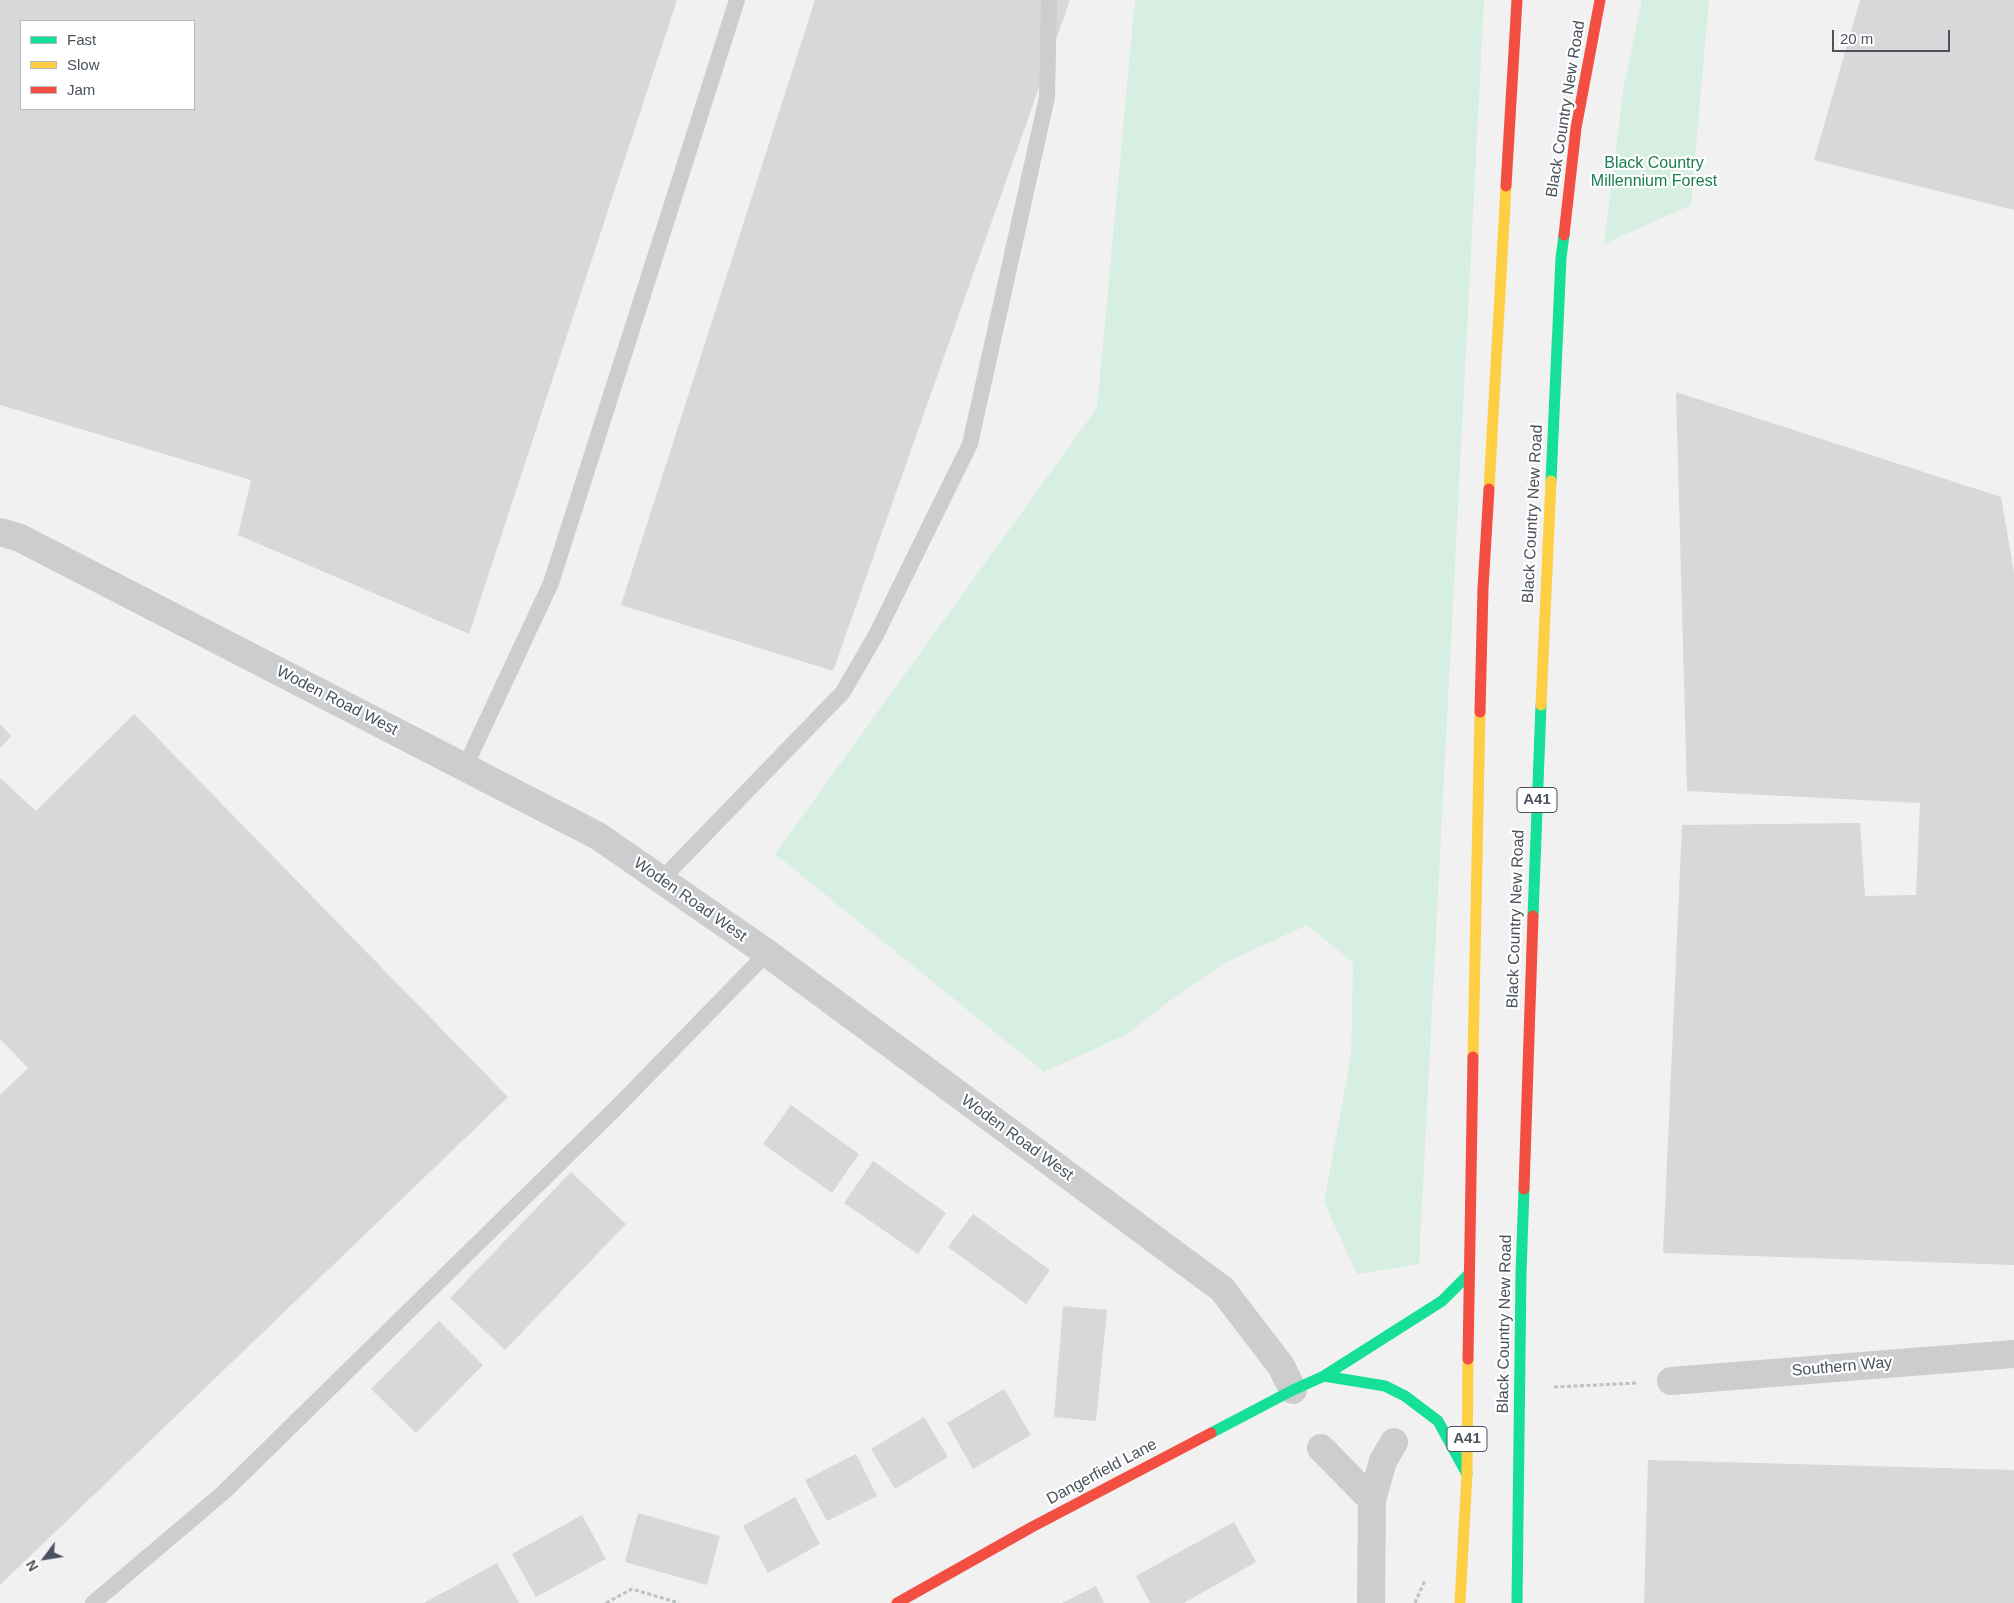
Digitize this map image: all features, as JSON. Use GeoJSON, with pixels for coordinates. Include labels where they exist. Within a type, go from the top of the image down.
{"type":"FeatureCollection","features":[{"type":"Feature","properties":{"kind":"main road","name":"A41"},"geometry":{"type":"LineString","coordinates":[[1460,1603],[1467,1474],[1468,1275],[1483,588],[1517,0]]}},
{"type":"Feature","properties":{"kind":"main road","name":"Black Country New Road"},"geometry":{"type":"LineString","coordinates":[[1517,1603],[1522,1264],[1538,763],[1561,258],[1576,128],[1600,0]]}},
{"type":"Feature","properties":{"kind":"main road","name":"Dangerfield Lane"},"geometry":{"type":"LineString","coordinates":[[898,1603],[1032,1527],[1293,1390],[1324,1376],[1442,1301],[1468,1275]]}},
{"type":"Feature","properties":{"kind":"main road"},"geometry":{"type":"LineString","coordinates":[[1324,1376],[1385,1386],[1405,1396],[1438,1421],[1467,1474]]}},
{"type":"Feature","properties":{"kind":"street","name":"Woden Road West"},"geometry":{"type":"LineString","coordinates":[[0,532],[20,538],[598,836],[767,953],[1222,1289],[1282,1366],[1293,1390]]}},
{"type":"Feature","properties":{"kind":"street","name":"Southern Way"},"geometry":{"type":"LineString","coordinates":[[1671,1381],[2014,1354]]}},
{"type":"Feature","properties":{"kind":"street"},"geometry":{"type":"LineString","coordinates":[[1371,1603],[1372,1500],[1383,1461],[1394,1442]]}},
{"type":"Feature","properties":{"kind":"street"},"geometry":{"type":"LineString","coordinates":[[1321,1448],[1372,1500]]}},
{"type":"Feature","properties":{"kind":"lane"},"geometry":{"type":"LineString","coordinates":[[465,767],[551,583],[737,0]]}},
{"type":"Feature","properties":{"kind":"lane"},"geometry":{"type":"LineString","coordinates":[[661,880],[843,692],[876,635],[970,444],[1047,97],[1049,0]]}},
{"type":"Feature","properties":{"kind":"lane"},"geometry":{"type":"LineString","coordinates":[[93,1603],[224,1492],[618,1106],[767,953]]}},
{"type":"Feature","properties":{"kind":"path"},"geometry":{"type":"LineString","coordinates":[[1521,1389],[1671,1381]]}},
{"type":"Feature","properties":{"kind":"path"},"geometry":{"type":"LineString","coordinates":[[1415,1603],[1426,1576]]}},
{"type":"Feature","properties":{"kind":"path"},"geometry":{"type":"LineString","coordinates":[[606,1603],[632,1589],[679,1603]]}},
{"type":"Feature","properties":{"kind":"green space"},"geometry":{"type":"Polygon","coordinates":[[[1135,0],[1484,0],[1419,1264],[1357,1274],[1324,1202],[1351,1056],[1353,963],[1307,925],[1227,962],[1168,1002],[1127,1034],[1044,1072],[775,854],[1097,408],[1135,0]]]}},
{"type":"Feature","properties":{"kind":"green space","name":"Black Country Millennium Forest"},"geometry":{"type":"Polygon","coordinates":[[[1642,0],[1709,0],[1691,205],[1604,244],[1624,85],[1642,0]]]}},
{"type":"Feature","properties":{"kind":"building"},"geometry":{"type":"Polygon","coordinates":[[[0,0],[677,0],[469,634],[238,535],[251,480],[0,405],[0,0]]]}},
{"type":"Feature","properties":{"kind":"building"},"geometry":{"type":"Polygon","coordinates":[[[815,0],[1070,0],[833,671],[621,605],[815,0]]]}},
{"type":"Feature","properties":{"kind":"building"},"geometry":{"type":"Polygon","coordinates":[[[1860,0],[2014,0],[2014,210],[1814,160],[1860,0]]]}},
{"type":"Feature","properties":{"kind":"building"},"geometry":{"type":"Polygon","coordinates":[[[1676,392],[2001,497],[2014,573],[2014,1265],[1663,1253],[1682,825],[1860,823],[1865,896],[1916,895],[1920,803],[1687,791],[1676,392]]]}},
{"type":"Feature","properties":{"kind":"building"},"geometry":{"type":"Polygon","coordinates":[[[134,714],[508,1097],[0,1585],[0,1095],[28,1068],[0,1039],[0,778],[36,811],[134,714]]]}},
{"type":"Feature","properties":{"kind":"building"},"geometry":{"type":"Polygon","coordinates":[[[0,724],[11,736],[0,748],[0,724]]]}},
{"type":"Feature","properties":{"kind":"building"},"geometry":{"type":"Polygon","coordinates":[[[791,1105],[859,1154],[832,1193],[763,1144],[791,1105]]]}},
{"type":"Feature","properties":{"kind":"building"},"geometry":{"type":"Polygon","coordinates":[[[873,1161],[946,1213],[918,1254],[844,1203],[873,1161]]]}},
{"type":"Feature","properties":{"kind":"building"},"geometry":{"type":"Polygon","coordinates":[[[571,1172],[626,1224],[505,1350],[450,1298],[571,1172]]]}},
{"type":"Feature","properties":{"kind":"building"},"geometry":{"type":"Polygon","coordinates":[[[973,1214],[1050,1270],[1026,1304],[948,1247],[973,1214]]]}},
{"type":"Feature","properties":{"kind":"building"},"geometry":{"type":"Polygon","coordinates":[[[1063,1306],[1107,1310],[1096,1421],[1054,1417],[1063,1306]]]}},
{"type":"Feature","properties":{"kind":"building"},"geometry":{"type":"Polygon","coordinates":[[[439,1321],[483,1365],[416,1433],[371,1389],[439,1321]]]}},
{"type":"Feature","properties":{"kind":"building"},"geometry":{"type":"Polygon","coordinates":[[[1004,1389],[1031,1435],[973,1469],[947,1423],[1004,1389]]]}},
{"type":"Feature","properties":{"kind":"building"},"geometry":{"type":"Polygon","coordinates":[[[924,1417],[948,1457],[895,1489],[871,1449],[924,1417]]]}},
{"type":"Feature","properties":{"kind":"building"},"geometry":{"type":"Polygon","coordinates":[[[856,1454],[877,1496],[827,1521],[805,1480],[856,1454]]]}},
{"type":"Feature","properties":{"kind":"building"},"geometry":{"type":"Polygon","coordinates":[[[1648,1460],[2014,1470],[2014,1603],[1644,1603],[1648,1460]]]}},
{"type":"Feature","properties":{"kind":"building"},"geometry":{"type":"Polygon","coordinates":[[[795,1497],[820,1544],[768,1573],[743,1526],[795,1497]]]}},
{"type":"Feature","properties":{"kind":"building"},"geometry":{"type":"Polygon","coordinates":[[[638,1513],[720,1536],[707,1585],[625,1562],[638,1513]]]}},
{"type":"Feature","properties":{"kind":"building"},"geometry":{"type":"Polygon","coordinates":[[[582,1515],[606,1559],[536,1597],[512,1554],[582,1515]]]}},
{"type":"Feature","properties":{"kind":"building"},"geometry":{"type":"Polygon","coordinates":[[[1234,1522],[1256,1562],[1184,1603],[1150,1603],[1136,1576],[1234,1522]]]}},
{"type":"Feature","properties":{"kind":"building"},"geometry":{"type":"Polygon","coordinates":[[[497,1563],[519,1603],[424,1603],[497,1563]]]}},
{"type":"Feature","properties":{"kind":"building"},"geometry":{"type":"Polygon","coordinates":[[[1096,1586],[1104,1603],[1062,1603],[1096,1586]]]}},
{"type":"Feature","properties":{"kind":"traffic: fast"},"geometry":{"type":"LineString","coordinates":[[1551,481],[1561,258],[1564,235]]}},
{"type":"Feature","properties":{"kind":"traffic: fast"},"geometry":{"type":"LineString","coordinates":[[1533,916],[1541,705]]}},
{"type":"Feature","properties":{"kind":"traffic: fast"},"geometry":{"type":"LineString","coordinates":[[1517,1603],[1521,1273],[1524,1189]]}},
{"type":"Feature","properties":{"kind":"traffic: fast"},"geometry":{"type":"LineString","coordinates":[[1211,1433],[1324,1376],[1442,1301],[1468,1275]]}},
{"type":"Feature","properties":{"kind":"traffic: fast"},"geometry":{"type":"LineString","coordinates":[[1324,1376],[1385,1386],[1405,1396],[1438,1421],[1467,1474]]}},
{"type":"Feature","properties":{"kind":"traffic: slow"},"geometry":{"type":"LineString","coordinates":[[1489,489],[1506,186]]}},
{"type":"Feature","properties":{"kind":"traffic: slow"},"geometry":{"type":"LineString","coordinates":[[1541,705],[1551,481]]}},
{"type":"Feature","properties":{"kind":"traffic: slow"},"geometry":{"type":"LineString","coordinates":[[1473,1057],[1480,712]]}},
{"type":"Feature","properties":{"kind":"traffic: slow"},"geometry":{"type":"LineString","coordinates":[[1460,1603],[1467,1474],[1468,1359]]}},
{"type":"Feature","properties":{"kind":"traffic: jam"},"geometry":{"type":"LineString","coordinates":[[1506,186],[1517,0]]}},
{"type":"Feature","properties":{"kind":"traffic: jam"},"geometry":{"type":"LineString","coordinates":[[1564,235],[1576,128],[1600,0]]}},
{"type":"Feature","properties":{"kind":"traffic: jam"},"geometry":{"type":"LineString","coordinates":[[1480,712],[1483,588],[1489,489]]}},
{"type":"Feature","properties":{"kind":"traffic: jam"},"geometry":{"type":"LineString","coordinates":[[1524,1189],[1533,916]]}},
{"type":"Feature","properties":{"kind":"traffic: jam"},"geometry":{"type":"LineString","coordinates":[[1468,1359],[1473,1057]]}},
{"type":"Feature","properties":{"kind":"traffic: jam"},"geometry":{"type":"LineString","coordinates":[[897,1603],[1032,1527],[1211,1433]]}}]}
